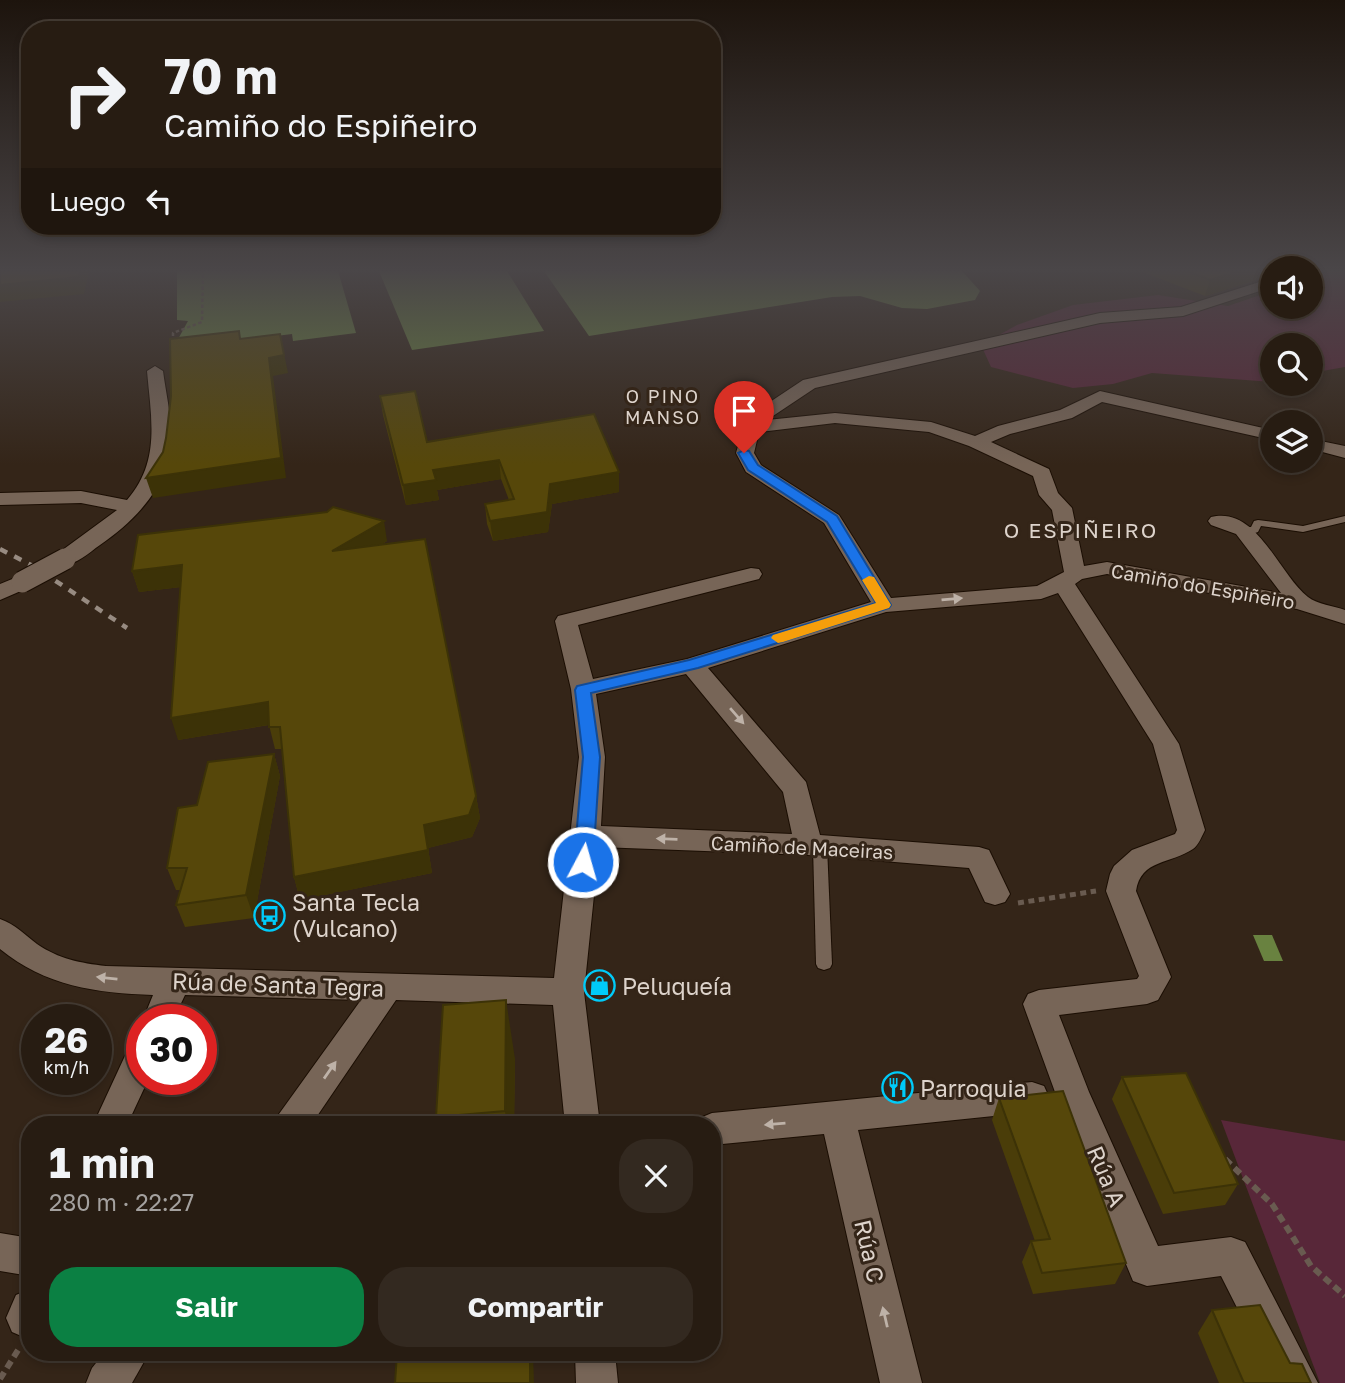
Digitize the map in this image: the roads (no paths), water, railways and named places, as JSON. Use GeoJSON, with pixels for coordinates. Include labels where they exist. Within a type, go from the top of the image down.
{"type":"FeatureCollection","features":[{"type":"Feature","properties":{"kind":"street"},"geometry":{"type":"LineString","coordinates":[[884,605],[832,519],[753,468],[744,453],[752,422],[809,384],[1023,336]]}},
{"type":"Feature","properties":{"kind":"street"},"geometry":{"type":"LineString","coordinates":[[0,593],[65,559],[101,535],[130,508],[149,483],[162,443],[155,371]]}},
{"type":"Feature","properties":{"kind":"street"},"geometry":{"type":"LineString","coordinates":[[976,442],[1004,430],[1066,415],[1100,396],[1260,432]]}},
{"type":"Feature","properties":{"kind":"street"},"geometry":{"type":"LineString","coordinates":[[752,426],[835,418],[931,427],[976,442],[1042,473],[1049,495],[1062,508],[1069,578]]}},
{"type":"Feature","properties":{"kind":"street"},"geometry":{"type":"LineString","coordinates":[[1323,447],[1345,452]]}},
{"type":"Feature","properties":{"kind":"street"},"geometry":{"type":"LineString","coordinates":[[0,499],[85,496],[103,498],[130,508]]}},
{"type":"Feature","properties":{"kind":"street"},"geometry":{"type":"LineString","coordinates":[[1218,521],[1243,530],[1301,603]]}},
{"type":"Feature","properties":{"kind":"street","name":"Camiño do Espiñeiro"},"geometry":{"type":"LineString","coordinates":[[583,690],[692,664],[884,605],[1041,592],[1069,578],[1107,568],[1301,603],[1345,617]]}},
{"type":"Feature","properties":{"kind":"street"},"geometry":{"type":"LineString","coordinates":[[582,1116],[569,992],[592,757],[583,690],[566,621],[751,574]]}},
{"type":"Feature","properties":{"kind":"street","name":"Rúa A"},"geometry":{"type":"LineString","coordinates":[[1069,578],[1166,744],[1191,830],[1185,841],[1142,858],[1122,882],[1155,977],[1147,991],[1039,1004],[1072,1093],[1147,1267],[1231,1256],[1297,1383]]}},
{"type":"Feature","properties":{"kind":"street"},"geometry":{"type":"LineString","coordinates":[[692,664],[796,789],[814,846]]}},
{"type":"Feature","properties":{"kind":"street","name":"Camiño de Maceiras"},"geometry":{"type":"LineString","coordinates":[[586,836],[814,846],[979,858],[995,894]]}},
{"type":"Feature","properties":{"kind":"street","name":"Rúa de Santa Tegra"},"geometry":{"type":"LineString","coordinates":[[0,931],[21,951],[71,974],[175,982],[387,988],[460,986],[569,992]]}},
{"type":"Feature","properties":{"kind":"street"},"geometry":{"type":"LineString","coordinates":[[165,1004],[175,982]]}},
{"type":"Feature","properties":{"kind":"street"},"geometry":{"type":"LineString","coordinates":[[297,1116],[387,988]]}},
{"type":"Feature","properties":{"kind":"street"},"geometry":{"type":"LineString","coordinates":[[114,1116],[126,1090]]}},
{"type":"Feature","properties":{"kind":"street"},"geometry":{"type":"LineString","coordinates":[[721,1128],[1072,1093]]}},
{"type":"Feature","properties":{"kind":"street","name":"Rúa C"},"geometry":{"type":"LineString","coordinates":[[838,1118],[901,1383]]}},
{"type":"Feature","properties":{"kind":"street"},"geometry":{"type":"LineString","coordinates":[[0,1252],[21,1256]]}},
{"type":"Feature","properties":{"kind":"street"},"geometry":{"type":"LineString","coordinates":[[107,1383],[123,1361]]}},
{"type":"Feature","properties":{"kind":"street"},"geometry":{"type":"LineString","coordinates":[[596,1361],[597,1383]]}},
{"type":"Feature","properties":{"kind":"lane"},"geometry":{"type":"LineString","coordinates":[[1243,530],[1254,530],[1258,523],[1303,529],[1345,519]]}},
{"type":"Feature","properties":{"kind":"lane"},"geometry":{"type":"LineString","coordinates":[[814,846],[824,964]]}},
{"type":"Feature","properties":{"kind":"railway"},"geometry":{"type":"LineString","coordinates":[[0,549],[33,566],[127,628]]}},
{"type":"Feature","properties":{"kind":"place","name":"Santa Tecla (Vulcano)"},"geometry":{"type":"Point","coordinates":[269,915]}},
{"type":"Feature","properties":{"kind":"place","name":"Peluqueía"},"geometry":{"type":"Point","coordinates":[599,986]}},
{"type":"Feature","properties":{"kind":"place","name":"Parroquia"},"geometry":{"type":"Point","coordinates":[897,1088]}},
{"type":"Feature","properties":{"kind":"district","name":"O PINO MANSO"},"geometry":{"type":"Point","coordinates":[663,406]}},
{"type":"Feature","properties":{"kind":"district","name":"O ESPIÑEIRO"},"geometry":{"type":"Point","coordinates":[1081,530]}}]}
